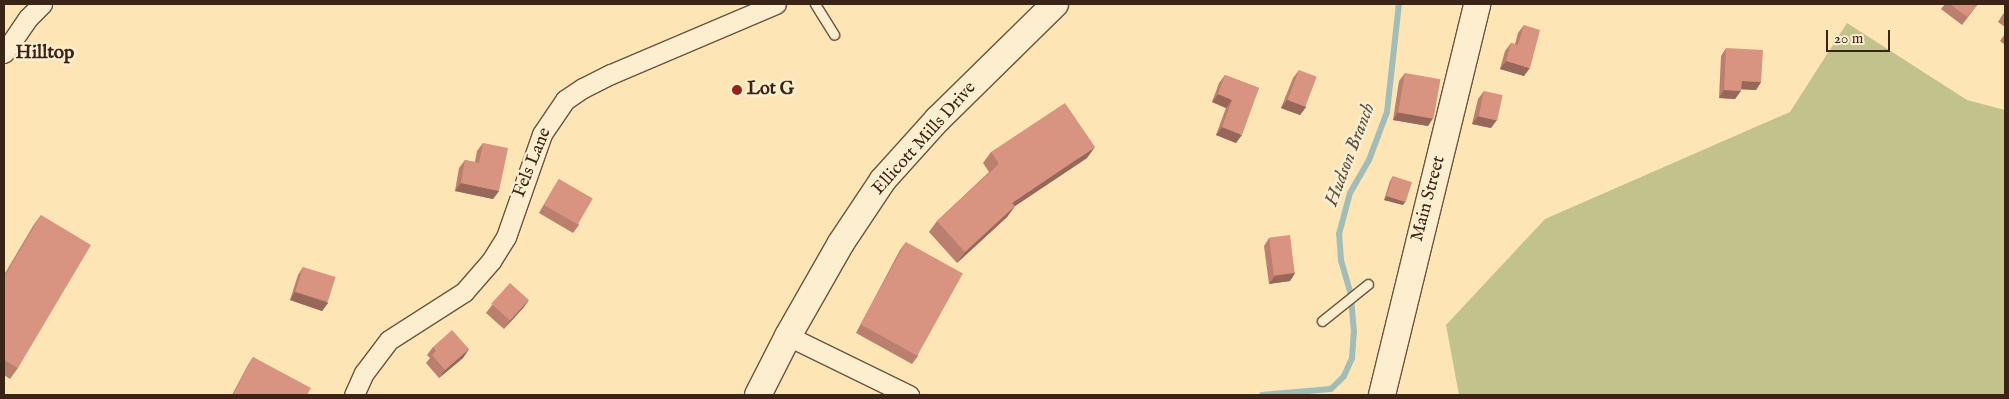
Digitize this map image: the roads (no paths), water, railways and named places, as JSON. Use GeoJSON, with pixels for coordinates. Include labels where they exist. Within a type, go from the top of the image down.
{"type":"FeatureCollection","features":[{"type":"Feature","properties":{"kind":"main road","name":"Ellicott Mills Drive"},"geometry":{"type":"LineString","coordinates":[[758,395],[788,336],[842,243],[883,180],[938,119],[1055,4]]}},
{"type":"Feature","properties":{"kind":"main road","name":"Main Street"},"geometry":{"type":"LineString","coordinates":[[1382,395],[1477,4]]}},
{"type":"Feature","properties":{"kind":"street"},"geometry":{"type":"LineString","coordinates":[[4,54],[28,18],[42,4]]}},
{"type":"Feature","properties":{"kind":"street","name":"Fels Lane"},"geometry":{"type":"LineString","coordinates":[[354,395],[364,373],[389,340],[464,292],[491,261],[506,237],[542,134],[565,100],[582,88],[611,74],[776,4]]}},
{"type":"Feature","properties":{"kind":"street"},"geometry":{"type":"LineString","coordinates":[[788,336],[910,395]]}},
{"type":"Feature","properties":{"kind":"lane"},"geometry":{"type":"LineString","coordinates":[[815,4],[834,36]]}},
{"type":"Feature","properties":{"kind":"lane"},"geometry":{"type":"LineString","coordinates":[[1322,321],[1368,284]]}},
{"type":"Feature","properties":{"kind":"waterway","name":"Hudson Branch"},"geometry":{"type":"LineString","coordinates":[[1262,395],[1331,389],[1344,376],[1352,358],[1354,332],[1351,295],[1341,260],[1339,234],[1350,193],[1369,160],[1387,112],[1399,4]]}},
{"type":"Feature","properties":{"kind":"place","name":"Lot G"},"geometry":{"type":"Point","coordinates":[737,90]}},
{"type":"Feature","properties":{"kind":"district","name":"Hilltop"},"geometry":{"type":"Point","coordinates":[45,54]}}]}
